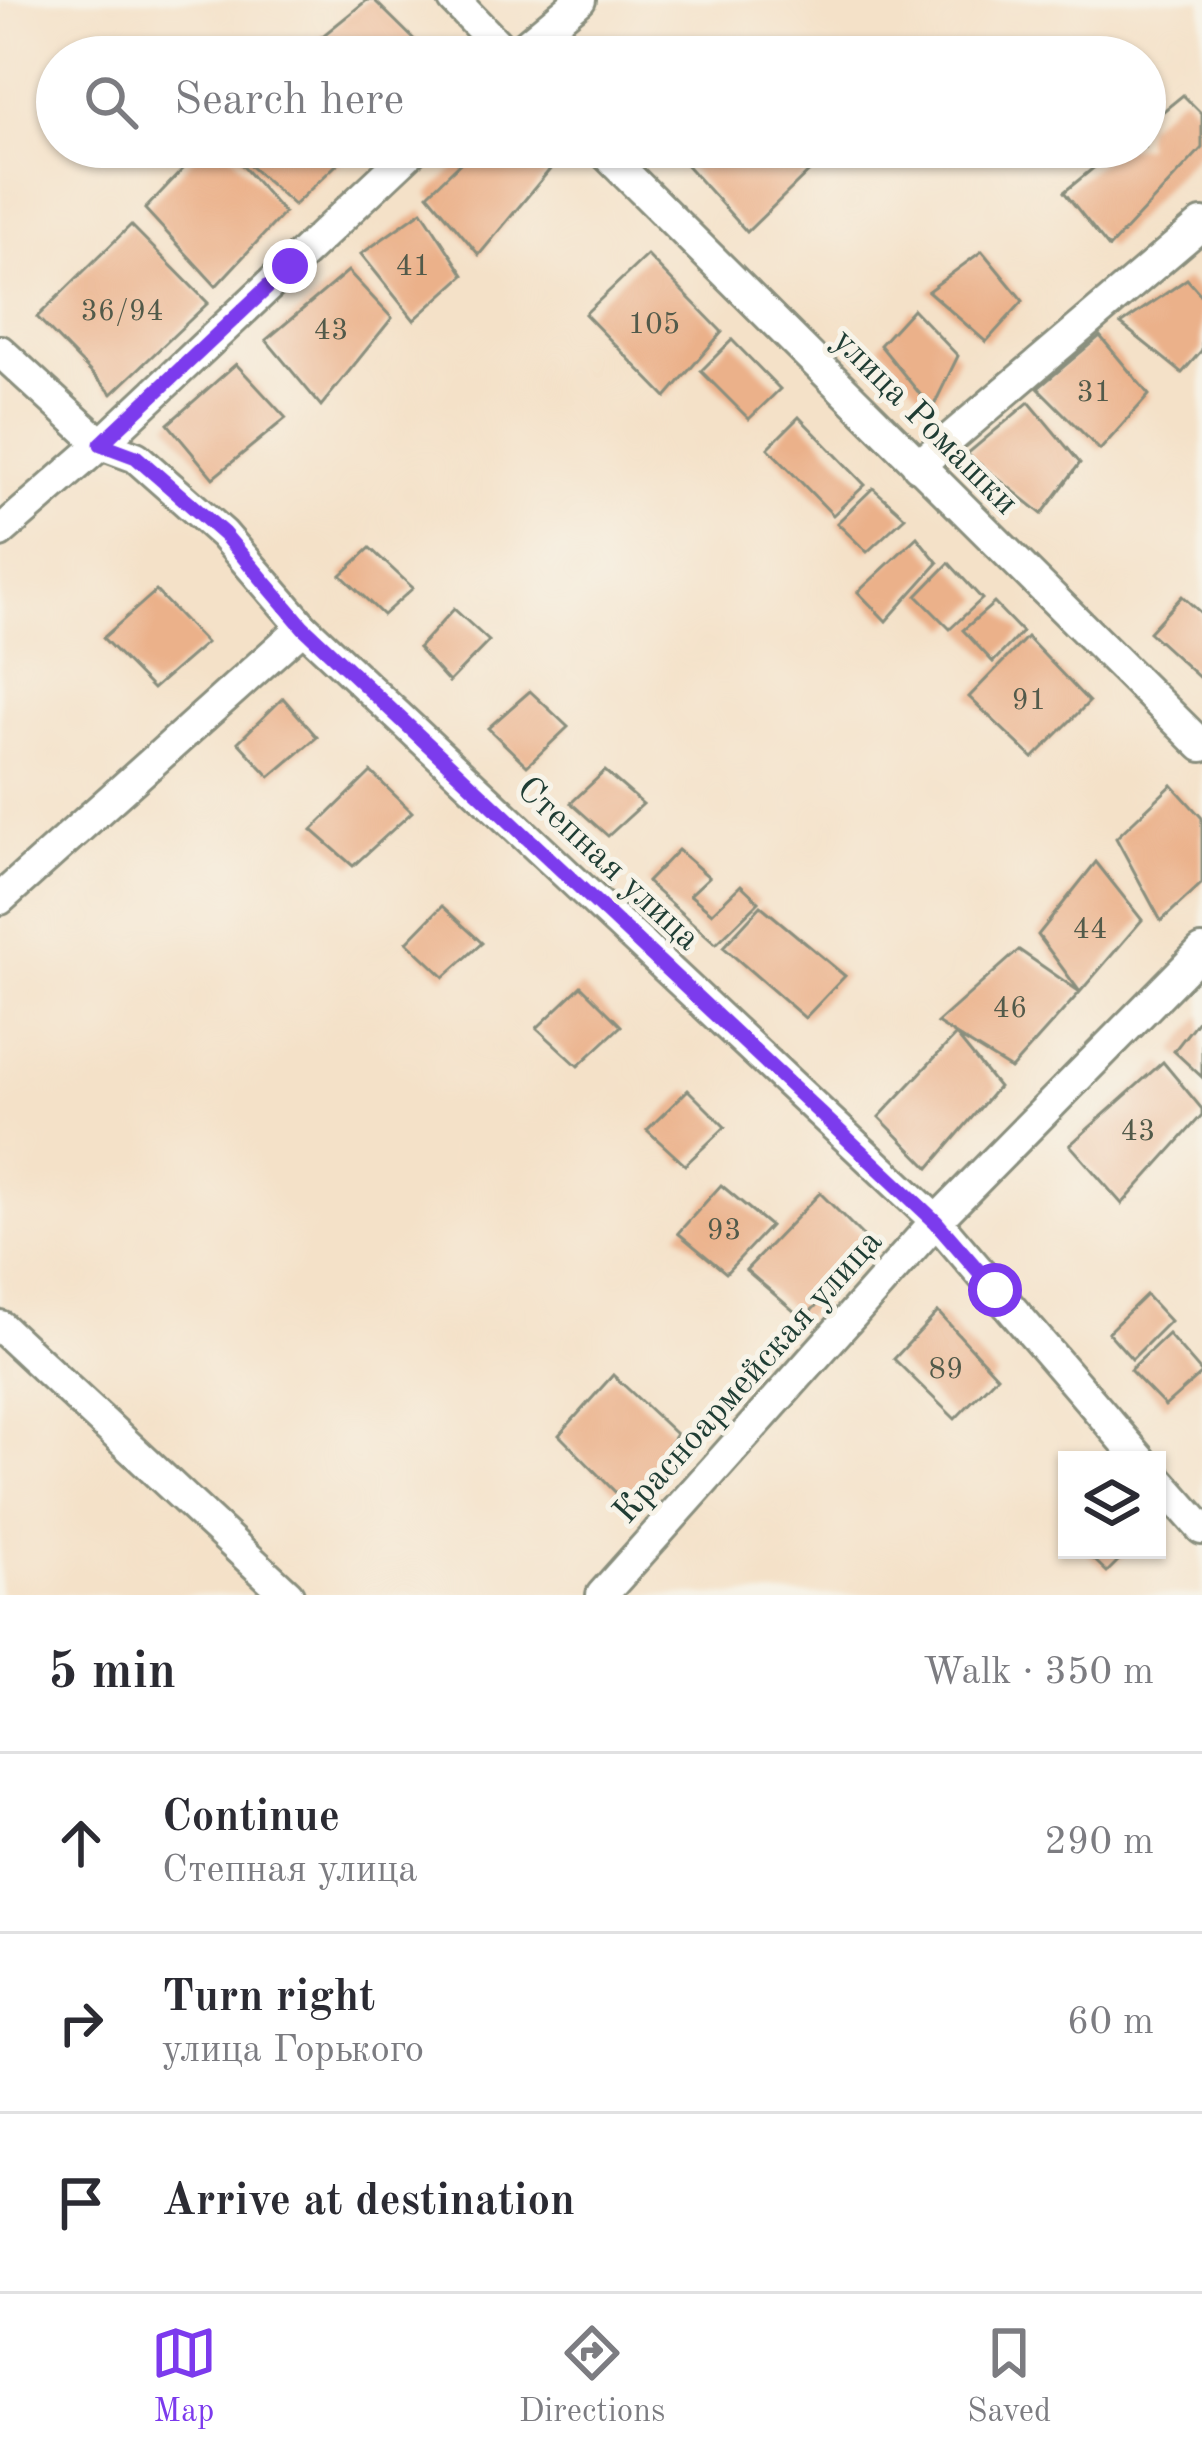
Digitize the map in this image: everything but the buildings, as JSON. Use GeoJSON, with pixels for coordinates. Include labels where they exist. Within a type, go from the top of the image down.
{"type":"FeatureCollection","features":[{"type":"Feature","properties":{"kind":"street"},"geometry":{"type":"LineString","coordinates":[[454,0],[489,36]]}},
{"type":"Feature","properties":{"kind":"street"},"geometry":{"type":"LineString","coordinates":[[536,36],[580,0]]}},
{"type":"Feature","properties":{"kind":"street"},"geometry":{"type":"LineString","coordinates":[[0,532],[101,444],[394,168]]}},
{"type":"Feature","properties":{"kind":"street","name":"улица Ромашки"},"geometry":{"type":"LineString","coordinates":[[620,168],[1202,746]]}},
{"type":"Feature","properties":{"kind":"street"},"geometry":{"type":"LineString","coordinates":[[917,466],[1202,224]]}},
{"type":"Feature","properties":{"kind":"street","name":"Степная улица"},"geometry":{"type":"LineString","coordinates":[[0,351],[101,444],[136,457],[224,534],[303,627],[936,1222],[1133,1451]]}},
{"type":"Feature","properties":{"kind":"street"},"geometry":{"type":"LineString","coordinates":[[0,899],[303,627]]}},
{"type":"Feature","properties":{"kind":"street","name":"Красноармейская улица"},"geometry":{"type":"LineString","coordinates":[[602,1595],[936,1222],[1202,951]]}},
{"type":"Feature","properties":{"kind":"street"},"geometry":{"type":"LineString","coordinates":[[0,1326],[288,1595]]}},
{"type":"Feature","properties":{"kind":"street"},"geometry":{"type":"LineString","coordinates":[[1166,1488],[1202,1529]]}},
{"type":"Feature","properties":{"kind":"route"},"geometry":{"type":"LineString","coordinates":[[290,266],[101,444],[136,457],[224,534],[303,627],[936,1222],[995,1290]]}}]}
